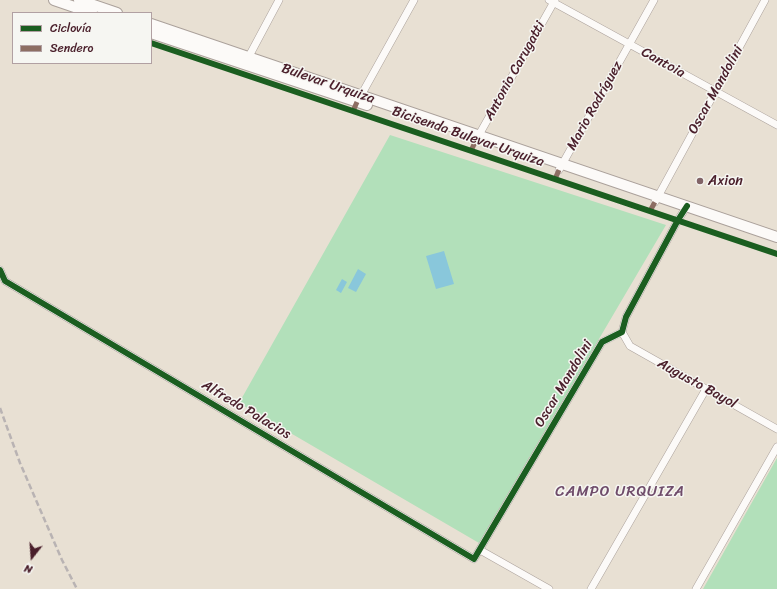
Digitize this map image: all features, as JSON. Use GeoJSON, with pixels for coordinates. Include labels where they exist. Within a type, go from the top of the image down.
{"type":"FeatureCollection","features":[{"type":"Feature","properties":{"kind":"main road"},"geometry":{"type":"LineString","coordinates":[[54,0],[89,12]]}},
{"type":"Feature","properties":{"kind":"main road"},"geometry":{"type":"LineString","coordinates":[[79,0],[114,12]]}},
{"type":"Feature","properties":{"kind":"main road","name":"Bulevar Urquiza"},"geometry":{"type":"LineString","coordinates":[[152,24],[246,61]]}},
{"type":"Feature","properties":{"kind":"main road","name":"Bulevar Urquiza"},"geometry":{"type":"LineString","coordinates":[[152,33],[246,61],[657,199],[777,243]]}},
{"type":"Feature","properties":{"kind":"main road","name":"Bulevar Urquiza"},"geometry":{"type":"LineString","coordinates":[[685,209],[777,237]]}},
{"type":"Feature","properties":{"kind":"street"},"geometry":{"type":"LineString","coordinates":[[246,61],[279,0]]}},
{"type":"Feature","properties":{"kind":"street"},"geometry":{"type":"LineString","coordinates":[[359,99],[414,0]]}},
{"type":"Feature","properties":{"kind":"street","name":"Mario Rodríguez"},"geometry":{"type":"LineString","coordinates":[[561,167],[654,0]]}},
{"type":"Feature","properties":{"kind":"street","name":"Oscar Mandolini"},"geometry":{"type":"LineString","coordinates":[[657,199],[765,0]]}},
{"type":"Feature","properties":{"kind":"street","name":"Cantoia"},"geometry":{"type":"LineString","coordinates":[[552,1],[777,125]]}},
{"type":"Feature","properties":{"kind":"street","name":"Antonio Carugatti"},"geometry":{"type":"LineString","coordinates":[[477,139],[552,1]]}},
{"type":"Feature","properties":{"kind":"street"},"geometry":{"type":"LineString","coordinates":[[622,332],[626,317],[685,209]]}},
{"type":"Feature","properties":{"kind":"street","name":"Alfredo Palacios"},"geometry":{"type":"LineString","coordinates":[[0,270],[5,281],[474,559]]}},
{"type":"Feature","properties":{"kind":"street","name":"Oscar Mandolini"},"geometry":{"type":"LineString","coordinates":[[474,559],[602,342],[622,332]]}},
{"type":"Feature","properties":{"kind":"street","name":"Augusto Bayol"},"geometry":{"type":"LineString","coordinates":[[622,332],[630,346],[777,429]]}},
{"type":"Feature","properties":{"kind":"street"},"geometry":{"type":"LineString","coordinates":[[591,589],[706,389]]}},
{"type":"Feature","properties":{"kind":"street"},"geometry":{"type":"LineString","coordinates":[[696,589],[777,447]]}},
{"type":"Feature","properties":{"kind":"street"},"geometry":{"type":"LineString","coordinates":[[480,550],[549,589]]}},
{"type":"Feature","properties":{"kind":"green space"},"geometry":{"type":"Polygon","coordinates":[[[390,135],[666,225],[479,543],[239,403],[390,135]]]}},
{"type":"Feature","properties":{"kind":"green space"},"geometry":{"type":"Polygon","coordinates":[[[777,458],[777,589],[703,589],[777,458]]]}},
{"type":"Feature","properties":{"kind":"water"},"geometry":{"type":"Polygon","coordinates":[[[444,251],[454,284],[436,289],[426,256],[444,251]]]}},
{"type":"Feature","properties":{"kind":"water"},"geometry":{"type":"Polygon","coordinates":[[[358,269],[366,274],[356,292],[348,288],[358,269]]]}},
{"type":"Feature","properties":{"kind":"water"},"geometry":{"type":"Polygon","coordinates":[[[342,279],[347,282],[341,293],[336,290],[342,279]]]}},
{"type":"Feature","properties":{"kind":"railway"},"geometry":{"type":"LineString","coordinates":[[0,408],[20,463],[62,560],[77,589]]}},
{"type":"Feature","properties":{"kind":"marked path"},"geometry":{"type":"LineString","coordinates":[[353,111],[357,102]]}},
{"type":"Feature","properties":{"kind":"marked path"},"geometry":{"type":"LineString","coordinates":[[471,151],[475,142]]}},
{"type":"Feature","properties":{"kind":"marked path"},"geometry":{"type":"LineString","coordinates":[[555,179],[559,170]]}},
{"type":"Feature","properties":{"kind":"marked path"},"geometry":{"type":"LineString","coordinates":[[650,211],[655,202]]}},
{"type":"Feature","properties":{"kind":"cycle path","name":"Bicisenda Bulevar Urquiza"},"geometry":{"type":"LineString","coordinates":[[152,43],[777,254]]}},
{"type":"Feature","properties":{"kind":"cycle path"},"geometry":{"type":"LineString","coordinates":[[0,270],[5,281],[474,559],[602,342],[622,332],[626,317],[687,206]]}},
{"type":"Feature","properties":{"kind":"place","name":"Axion"},"geometry":{"type":"Point","coordinates":[700,181]}},
{"type":"Feature","properties":{"kind":"district","name":"CAMPO URQUIZA"},"geometry":{"type":"Point","coordinates":[620,492]}}]}
